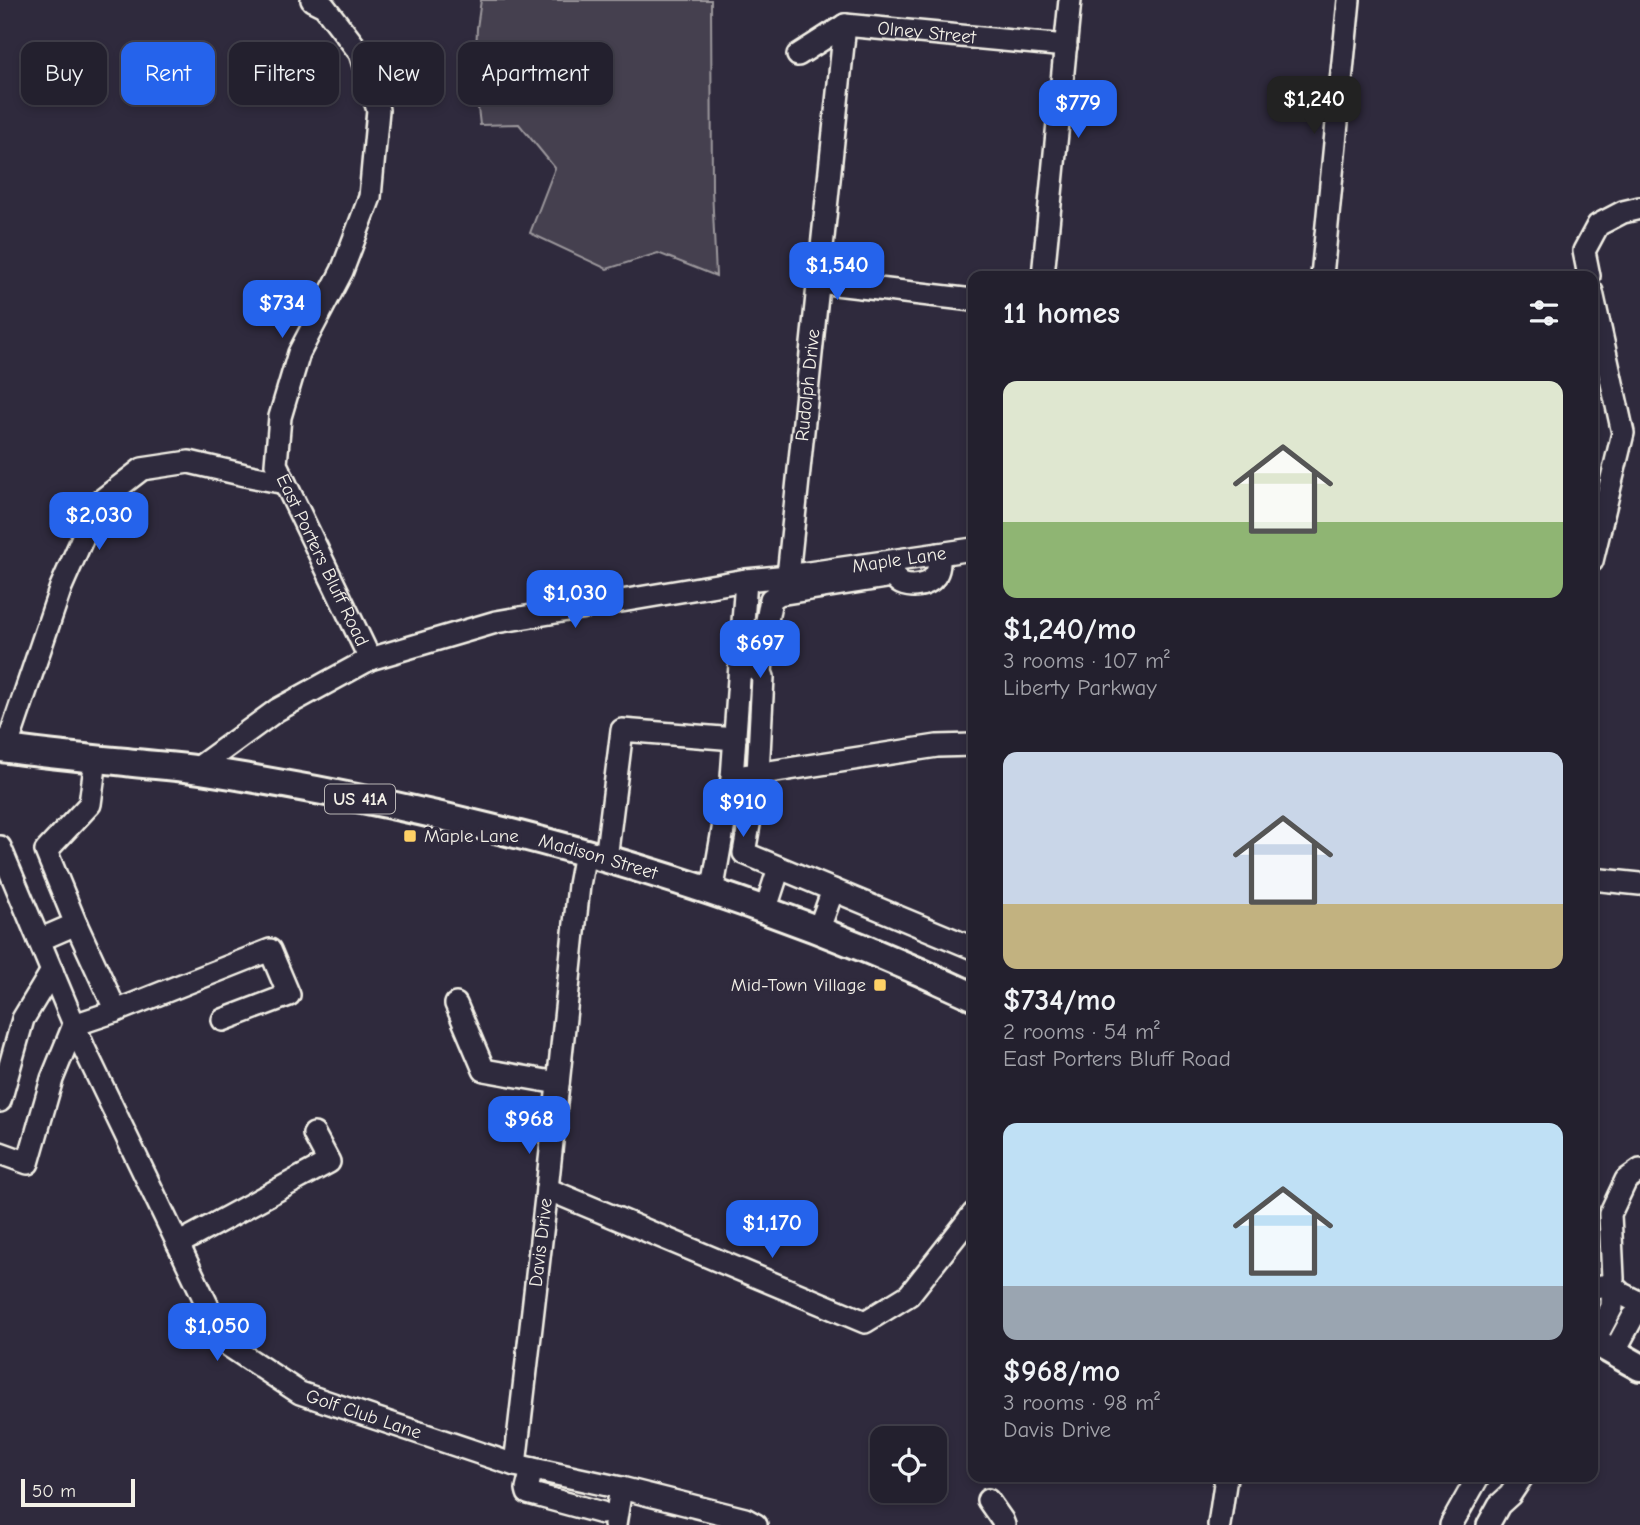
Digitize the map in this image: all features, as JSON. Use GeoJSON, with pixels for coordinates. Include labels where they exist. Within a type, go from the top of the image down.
{"type":"FeatureCollection","features":[{"type":"Feature","properties":{"kind":"main road","name":"Madison Street"},"geometry":{"type":"LineString","coordinates":[[3,749],[195,769],[261,780],[425,812],[528,837],[712,892],[818,931],[968,994]]}},
{"type":"Feature","properties":{"kind":"main road"},"geometry":{"type":"LineString","coordinates":[[1599,1347],[1640,1367]]}},
{"type":"Feature","properties":{"kind":"street","name":"East Porters Bluff Road"},"geometry":{"type":"LineString","coordinates":[[312,0],[324,5],[360,53],[378,110],[370,197],[342,271],[299,354],[280,417],[276,464],[370,659]]}},
{"type":"Feature","properties":{"kind":"street"},"geometry":{"type":"LineString","coordinates":[[1044,271],[1070,0]]}},
{"type":"Feature","properties":{"kind":"street"},"geometry":{"type":"LineString","coordinates":[[1322,271],[1349,0]]}},
{"type":"Feature","properties":{"kind":"street"},"geometry":{"type":"LineString","coordinates":[[798,55],[845,24]]}},
{"type":"Feature","properties":{"kind":"street","name":"Olney Street"},"geometry":{"type":"LineString","coordinates":[[845,24],[1066,46]]}},
{"type":"Feature","properties":{"kind":"street","name":"Rudolph Drive"},"geometry":{"type":"LineString","coordinates":[[788,576],[845,24]]}},
{"type":"Feature","properties":{"kind":"street"},"geometry":{"type":"LineString","coordinates":[[1588,271],[1584,251],[1598,225],[1623,212],[1640,208]]}},
{"type":"Feature","properties":{"kind":"street"},"geometry":{"type":"LineString","coordinates":[[818,282],[968,299]]}},
{"type":"Feature","properties":{"kind":"street"},"geometry":{"type":"LineString","coordinates":[[1598,319],[1623,433],[1598,536]]}},
{"type":"Feature","properties":{"kind":"street"},"geometry":{"type":"LineString","coordinates":[[3,749],[61,587],[98,503],[142,469],[189,462],[285,483]]}},
{"type":"Feature","properties":{"kind":"street","name":"Maple Lane"},"geometry":{"type":"LineString","coordinates":[[195,769],[277,710],[370,659],[496,622],[746,580],[892,569],[939,554],[968,550]]}},
{"type":"Feature","properties":{"kind":"street"},"geometry":{"type":"LineString","coordinates":[[712,892],[732,778],[734,739],[750,670],[765,631],[771,599],[779,594],[892,569]]}},
{"type":"Feature","properties":{"kind":"street"},"geometry":{"type":"LineString","coordinates":[[746,580],[750,670]]}},
{"type":"Feature","properties":{"kind":"street"},"geometry":{"type":"LineString","coordinates":[[750,670],[763,677],[758,774],[744,853],[968,946]]}},
{"type":"Feature","properties":{"kind":"street","name":"Davis Drive"},"geometry":{"type":"LineString","coordinates":[[606,1521],[528,1493],[523,1467],[547,1189],[579,885],[595,856],[622,730],[734,739]]}},
{"type":"Feature","properties":{"kind":"street"},"geometry":{"type":"LineString","coordinates":[[732,778],[937,746],[968,745]]}},
{"type":"Feature","properties":{"kind":"street"},"geometry":{"type":"LineString","coordinates":[[96,759],[90,804],[46,851],[76,925],[116,1011]]}},
{"type":"Feature","properties":{"kind":"street","name":"Golf Club Lane"},"geometry":{"type":"LineString","coordinates":[[0,847],[74,1026],[226,1344],[300,1393],[523,1467],[613,1486],[745,1519],[756,1525]]}},
{"type":"Feature","properties":{"kind":"street"},"geometry":{"type":"LineString","coordinates":[[765,911],[779,868]]}},
{"type":"Feature","properties":{"kind":"street"},"geometry":{"type":"LineString","coordinates":[[1598,880],[1640,884]]}},
{"type":"Feature","properties":{"kind":"street"},"geometry":{"type":"LineString","coordinates":[[818,931],[833,890]]}},
{"type":"Feature","properties":{"kind":"street"},"geometry":{"type":"LineString","coordinates":[[39,940],[76,925]]}},
{"type":"Feature","properties":{"kind":"street"},"geometry":{"type":"LineString","coordinates":[[0,1153],[28,1163],[52,1079],[74,1026],[270,950],[289,996],[223,1020]]}},
{"type":"Feature","properties":{"kind":"street"},"geometry":{"type":"LineString","coordinates":[[0,1101],[23,1019],[52,971]]}},
{"type":"Feature","properties":{"kind":"street"},"geometry":{"type":"LineString","coordinates":[[456,1004],[484,1070],[558,1083]]}},
{"type":"Feature","properties":{"kind":"street"},"geometry":{"type":"LineString","coordinates":[[178,1244],[329,1162],[313,1134]]}},
{"type":"Feature","properties":{"kind":"street"},"geometry":{"type":"LineString","coordinates":[[1599,1347],[1612,1307],[1602,1286],[1610,1214],[1626,1180],[1640,1170]]}},
{"type":"Feature","properties":{"kind":"street"},"geometry":{"type":"LineString","coordinates":[[547,1189],[865,1322],[909,1296],[968,1220]]}},
{"type":"Feature","properties":{"kind":"street"},"geometry":{"type":"LineString","coordinates":[[1602,1286],[1640,1303]]}},
{"type":"Feature","properties":{"kind":"street"},"geometry":{"type":"LineString","coordinates":[[1599,1347],[1640,1312]]}},
{"type":"Feature","properties":{"kind":"street"},"geometry":{"type":"LineString","coordinates":[[1219,1525],[1225,1482]]}},
{"type":"Feature","properties":{"kind":"street"},"geometry":{"type":"LineString","coordinates":[[1451,1525],[1475,1482]]}},
{"type":"Feature","properties":{"kind":"street"},"geometry":{"type":"LineString","coordinates":[[606,1521],[613,1486]]}},
{"type":"Feature","properties":{"kind":"street"},"geometry":{"type":"LineString","coordinates":[[1488,1525],[1499,1505],[1516,1486]]}},
{"type":"Feature","properties":{"kind":"street"},"geometry":{"type":"LineString","coordinates":[[988,1500],[1004,1525]]}},
{"type":"Feature","properties":{"kind":"shaded area"},"geometry":{"type":"Polygon","coordinates":[[[481,0],[711,0],[712,189],[716,276],[658,253],[607,269],[530,233],[555,168],[519,124],[480,125],[478,105],[613,105],[613,42],[476,42],[481,0]]]}},
{"type":"Feature","properties":{"kind":"place","name":"Maple Lane"},"geometry":{"type":"Point","coordinates":[410,836]}},
{"type":"Feature","properties":{"kind":"place","name":"Mid-Town Village"},"geometry":{"type":"Point","coordinates":[880,985]}}]}
